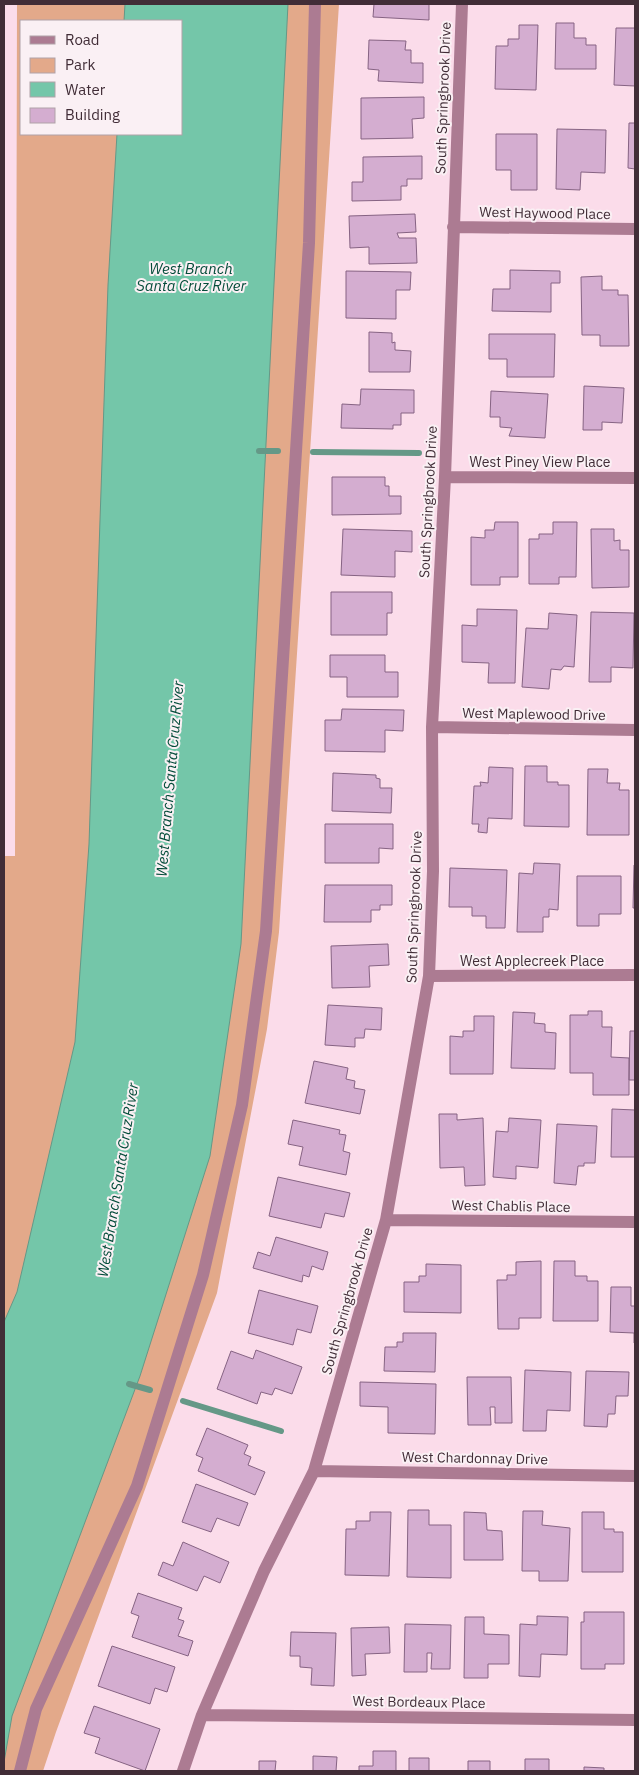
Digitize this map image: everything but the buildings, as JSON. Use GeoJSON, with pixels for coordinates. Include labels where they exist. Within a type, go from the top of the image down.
{"type":"FeatureCollection","features":[{"type":"Feature","properties":{"kind":"street"},"geometry":{"type":"LineString","coordinates":[[20,1771],[36,1709],[137,1486],[203,1275],[242,1105],[266,931],[308,243],[315,4]]}},
{"type":"Feature","properties":{"kind":"street","name":"South Springbrook Drive"},"geometry":{"type":"LineString","coordinates":[[183,1771],[202,1715],[264,1571],[314,1471],[386,1220],[429,976],[433,870],[432,727],[445,477],[462,4]]}},
{"type":"Feature","properties":{"kind":"street","name":"West Haywood Place"},"geometry":{"type":"LineString","coordinates":[[453,226],[635,229]]}},
{"type":"Feature","properties":{"kind":"street","name":"West Piney View Place"},"geometry":{"type":"LineString","coordinates":[[445,477],[635,478]]}},
{"type":"Feature","properties":{"kind":"street","name":"West Maplewood Drive"},"geometry":{"type":"LineString","coordinates":[[432,727],[635,730]]}},
{"type":"Feature","properties":{"kind":"street","name":"West Applecreek Place"},"geometry":{"type":"LineString","coordinates":[[429,976],[635,975]]}},
{"type":"Feature","properties":{"kind":"street","name":"West Chablis Place"},"geometry":{"type":"LineString","coordinates":[[386,1220],[635,1222]]}},
{"type":"Feature","properties":{"kind":"street","name":"West Chardonnay Drive"},"geometry":{"type":"LineString","coordinates":[[314,1471],[635,1476]]}},
{"type":"Feature","properties":{"kind":"street","name":"West Bordeaux Place"},"geometry":{"type":"LineString","coordinates":[[202,1715],[635,1720]]}},
{"type":"Feature","properties":{"kind":"green space"},"geometry":{"type":"Polygon","coordinates":[[[17,4],[339,4],[279,932],[267,1029],[217,1293],[43,1771],[4,1771],[4,856],[15,856],[17,4]]]}},
{"type":"Feature","properties":{"kind":"water","name":"West Branch Santa Cruz River"},"geometry":{"type":"Polygon","coordinates":[[[125,4],[288,4],[241,944],[210,1156],[140,1376],[12,1716],[4,1762],[4,1322],[17,1292],[75,1042],[89,844],[108,285],[117,135],[182,135],[182,20],[124,20],[125,4]]]}},
{"type":"Feature","properties":{"kind":"waterway"},"geometry":{"type":"LineString","coordinates":[[259,451],[278,451]]}},
{"type":"Feature","properties":{"kind":"waterway"},"geometry":{"type":"LineString","coordinates":[[313,452],[419,453]]}},
{"type":"Feature","properties":{"kind":"waterway"},"geometry":{"type":"LineString","coordinates":[[129,1384],[150,1390]]}},
{"type":"Feature","properties":{"kind":"waterway"},"geometry":{"type":"LineString","coordinates":[[183,1401],[281,1431]]}}]}
